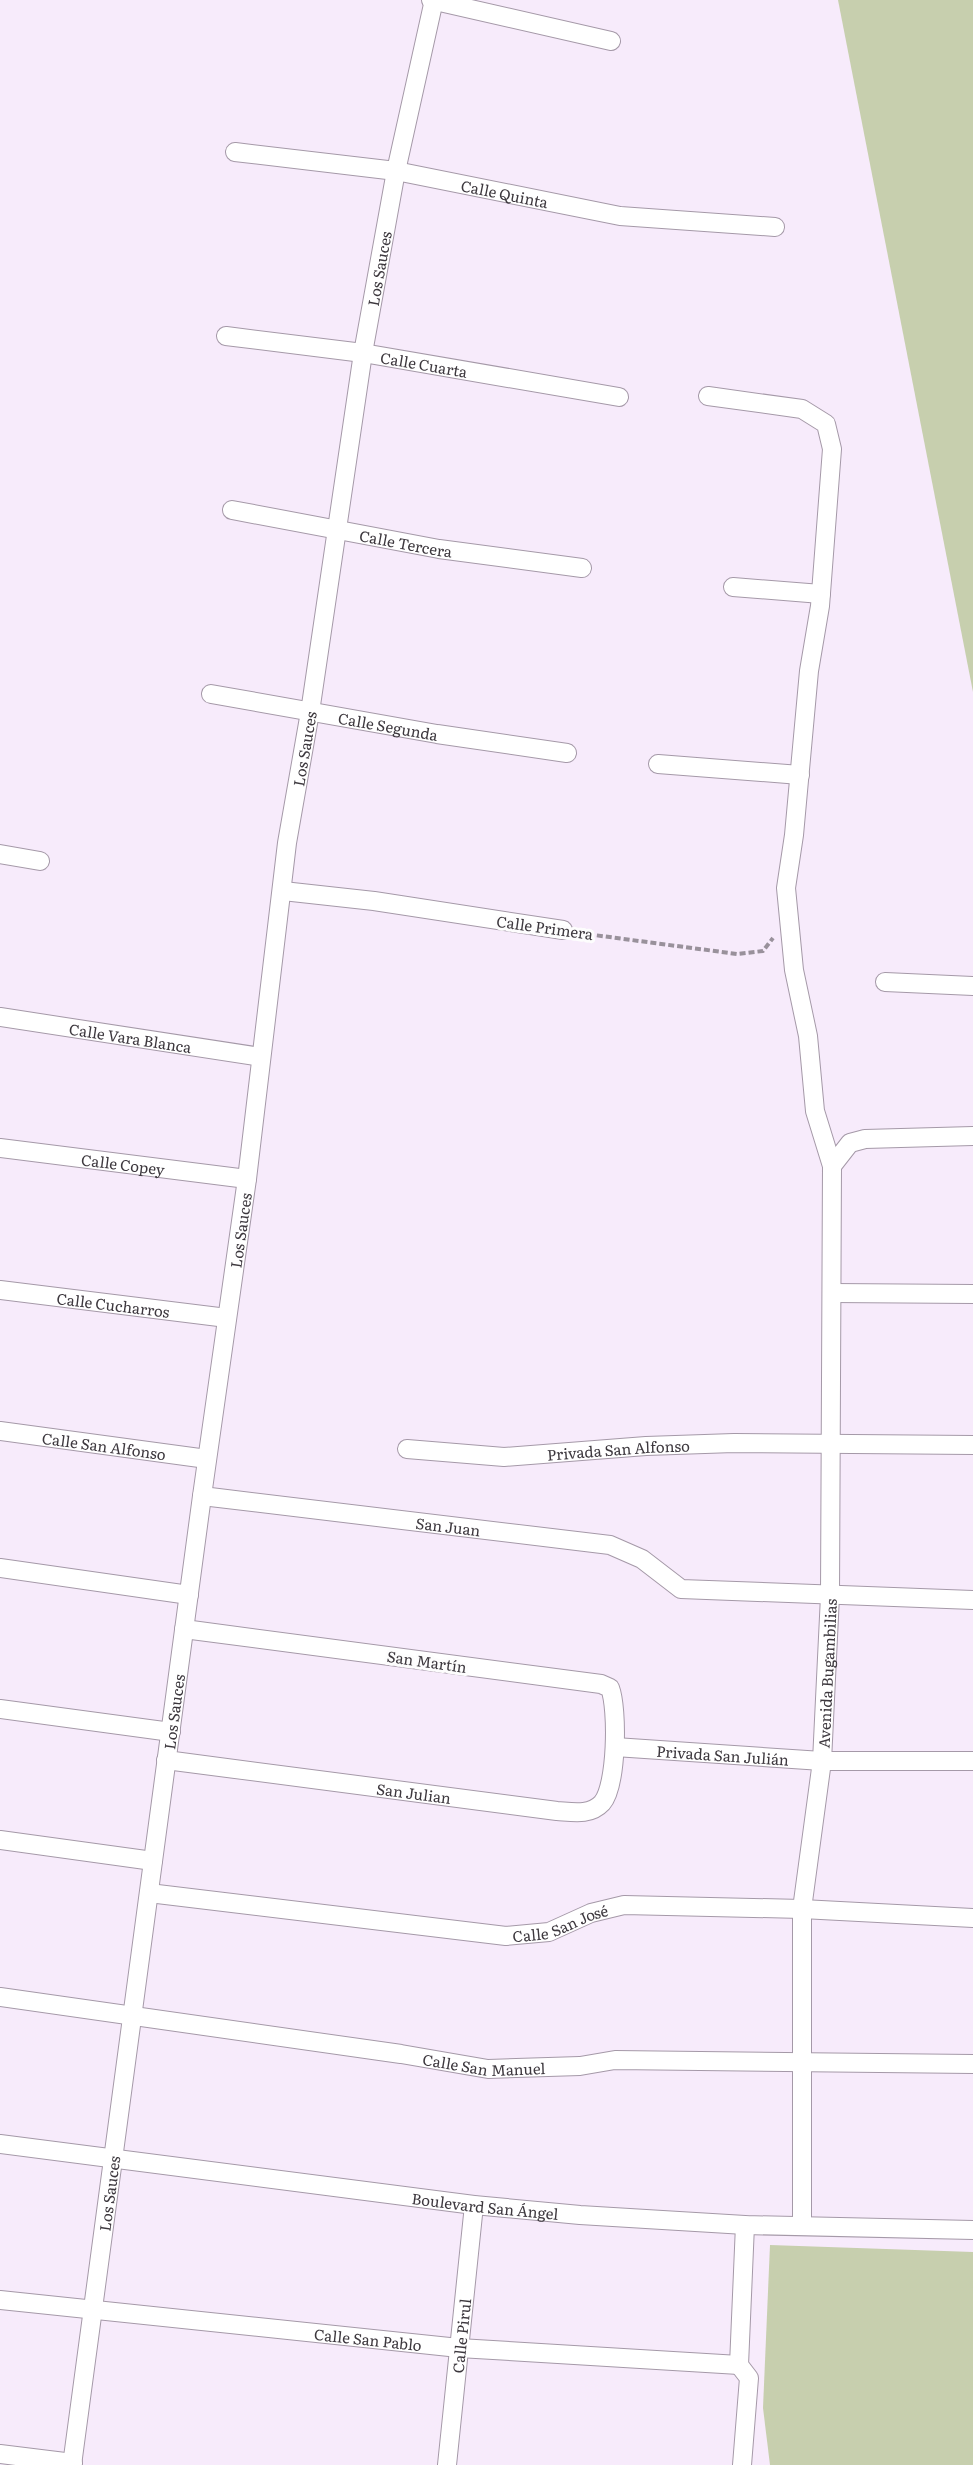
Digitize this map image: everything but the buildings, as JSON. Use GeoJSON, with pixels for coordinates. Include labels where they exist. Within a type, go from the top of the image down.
{"type":"FeatureCollection","features":[{"type":"Feature","properties":{"kind":"street"},"geometry":{"type":"LineString","coordinates":[[433,0],[611,41]]}},
{"type":"Feature","properties":{"kind":"street","name":"Los Sauces"},"geometry":{"type":"LineString","coordinates":[[73,2464],[166,1760],[247,1179],[287,843],[310,712],[363,353],[396,171],[433,0]]}},
{"type":"Feature","properties":{"kind":"street","name":"Calle Quinta"},"geometry":{"type":"LineString","coordinates":[[235,152],[396,171],[620,216],[775,227]]}},
{"type":"Feature","properties":{"kind":"street","name":"Calle Cuarta"},"geometry":{"type":"LineString","coordinates":[[226,336],[274,344],[363,353],[619,397]]}},
{"type":"Feature","properties":{"kind":"street","name":"Avenida Bugambilias"},"geometry":{"type":"LineString","coordinates":[[708,396],[802,409],[826,424],[832,449],[821,594],[809,671],[800,775],[786,888],[794,970],[808,1036],[815,1111],[832,1166],[830,1596],[822,1761],[802,1909],[802,2226]]}},
{"type":"Feature","properties":{"kind":"street","name":"Calle Tercera"},"geometry":{"type":"LineString","coordinates":[[232,510],[439,549],[582,568]]}},
{"type":"Feature","properties":{"kind":"street"},"geometry":{"type":"LineString","coordinates":[[733,587],[821,594]]}},
{"type":"Feature","properties":{"kind":"street","name":"Calle Segunda"},"geometry":{"type":"LineString","coordinates":[[211,694],[567,753]]}},
{"type":"Feature","properties":{"kind":"street"},"geometry":{"type":"LineString","coordinates":[[658,764],[800,775]]}},
{"type":"Feature","properties":{"kind":"street"},"geometry":{"type":"LineString","coordinates":[[0,854],[40,861]]}},
{"type":"Feature","properties":{"kind":"street","name":"Calle Primera"},"geometry":{"type":"LineString","coordinates":[[283,891],[374,901],[563,930]]}},
{"type":"Feature","properties":{"kind":"street"},"geometry":{"type":"LineString","coordinates":[[885,982],[973,986]]}},
{"type":"Feature","properties":{"kind":"street","name":"Calle Vara Blanca"},"geometry":{"type":"LineString","coordinates":[[0,1017],[261,1057]]}},
{"type":"Feature","properties":{"kind":"street"},"geometry":{"type":"LineString","coordinates":[[832,1166],[850,1143],[865,1139],[973,1136]]}},
{"type":"Feature","properties":{"kind":"street","name":"Calle Copey"},"geometry":{"type":"LineString","coordinates":[[0,1148],[247,1179]]}},
{"type":"Feature","properties":{"kind":"street","name":"Calle Cucharros"},"geometry":{"type":"LineString","coordinates":[[0,1290],[227,1318]]}},
{"type":"Feature","properties":{"kind":"street"},"geometry":{"type":"LineString","coordinates":[[832,1293],[973,1294]]}},
{"type":"Feature","properties":{"kind":"street","name":"Calle San Alfonso"},"geometry":{"type":"LineString","coordinates":[[0,1431],[207,1460]]}},
{"type":"Feature","properties":{"kind":"street"},"geometry":{"type":"LineString","coordinates":[[829,1443],[973,1445]]}},
{"type":"Feature","properties":{"kind":"street","name":"Privada San Alfonso"},"geometry":{"type":"LineString","coordinates":[[407,1449],[504,1457],[646,1446],[829,1443]]}},
{"type":"Feature","properties":{"kind":"street","name":"San Juan"},"geometry":{"type":"LineString","coordinates":[[202,1496],[610,1545],[642,1559],[681,1590],[830,1596]]}},
{"type":"Feature","properties":{"kind":"street"},"geometry":{"type":"LineString","coordinates":[[0,1568],[189,1595]]}},
{"type":"Feature","properties":{"kind":"street"},"geometry":{"type":"LineString","coordinates":[[830,1596],[973,1600]]}},
{"type":"Feature","properties":{"kind":"street","name":"San Martín"},"geometry":{"type":"LineString","coordinates":[[184,1629],[601,1684],[610,1688],[614,1698],[615,1747]]}},
{"type":"Feature","properties":{"kind":"street"},"geometry":{"type":"LineString","coordinates":[[0,1709],[171,1732]]}},
{"type":"Feature","properties":{"kind":"street","name":"Privada San Julián"},"geometry":{"type":"LineString","coordinates":[[615,1747],[822,1761],[973,1761]]}},
{"type":"Feature","properties":{"kind":"street","name":"San Julian"},"geometry":{"type":"LineString","coordinates":[[166,1760],[557,1811],[586,1812],[602,1803],[608,1790],[615,1747]]}},
{"type":"Feature","properties":{"kind":"street"},"geometry":{"type":"LineString","coordinates":[[0,1840],[153,1861]]}},
{"type":"Feature","properties":{"kind":"street","name":"Calle San José"},"geometry":{"type":"LineString","coordinates":[[149,1893],[506,1936],[549,1932],[591,1913],[624,1905],[802,1909],[973,1918]]}},
{"type":"Feature","properties":{"kind":"street","name":"Calle San Manuel"},"geometry":{"type":"LineString","coordinates":[[0,1997],[401,2054],[488,2069],[580,2066],[615,2060],[973,2064]]}},
{"type":"Feature","properties":{"kind":"street","name":"Boulevard San Ángel"},"geometry":{"type":"LineString","coordinates":[[0,2144],[474,2205],[745,2225],[973,2230]]}},
{"type":"Feature","properties":{"kind":"street","name":"Calle Pirul"},"geometry":{"type":"LineString","coordinates":[[447,2465],[474,2205]]}},
{"type":"Feature","properties":{"kind":"street"},"geometry":{"type":"LineString","coordinates":[[742,2465],[749,2378],[738,2365],[745,2225]]}},
{"type":"Feature","properties":{"kind":"street","name":"Calle San Pablo"},"geometry":{"type":"LineString","coordinates":[[0,2300],[459,2348],[738,2365]]}},
{"type":"Feature","properties":{"kind":"street"},"geometry":{"type":"LineString","coordinates":[[0,2454],[73,2464]]}},
{"type":"Feature","properties":{"kind":"path","name":"Calle Primera"},"geometry":{"type":"LineString","coordinates":[[563,930],[737,954],[754,954],[764,951],[787,914]]}},
{"type":"Feature","properties":{"kind":"green space"},"geometry":{"type":"Polygon","coordinates":[[[838,0],[973,0],[973,692],[838,0]]]}},
{"type":"Feature","properties":{"kind":"green space"},"geometry":{"type":"Polygon","coordinates":[[[770,2245],[973,2252],[973,2465],[770,2465],[763,2408],[770,2245]]]}}]}
